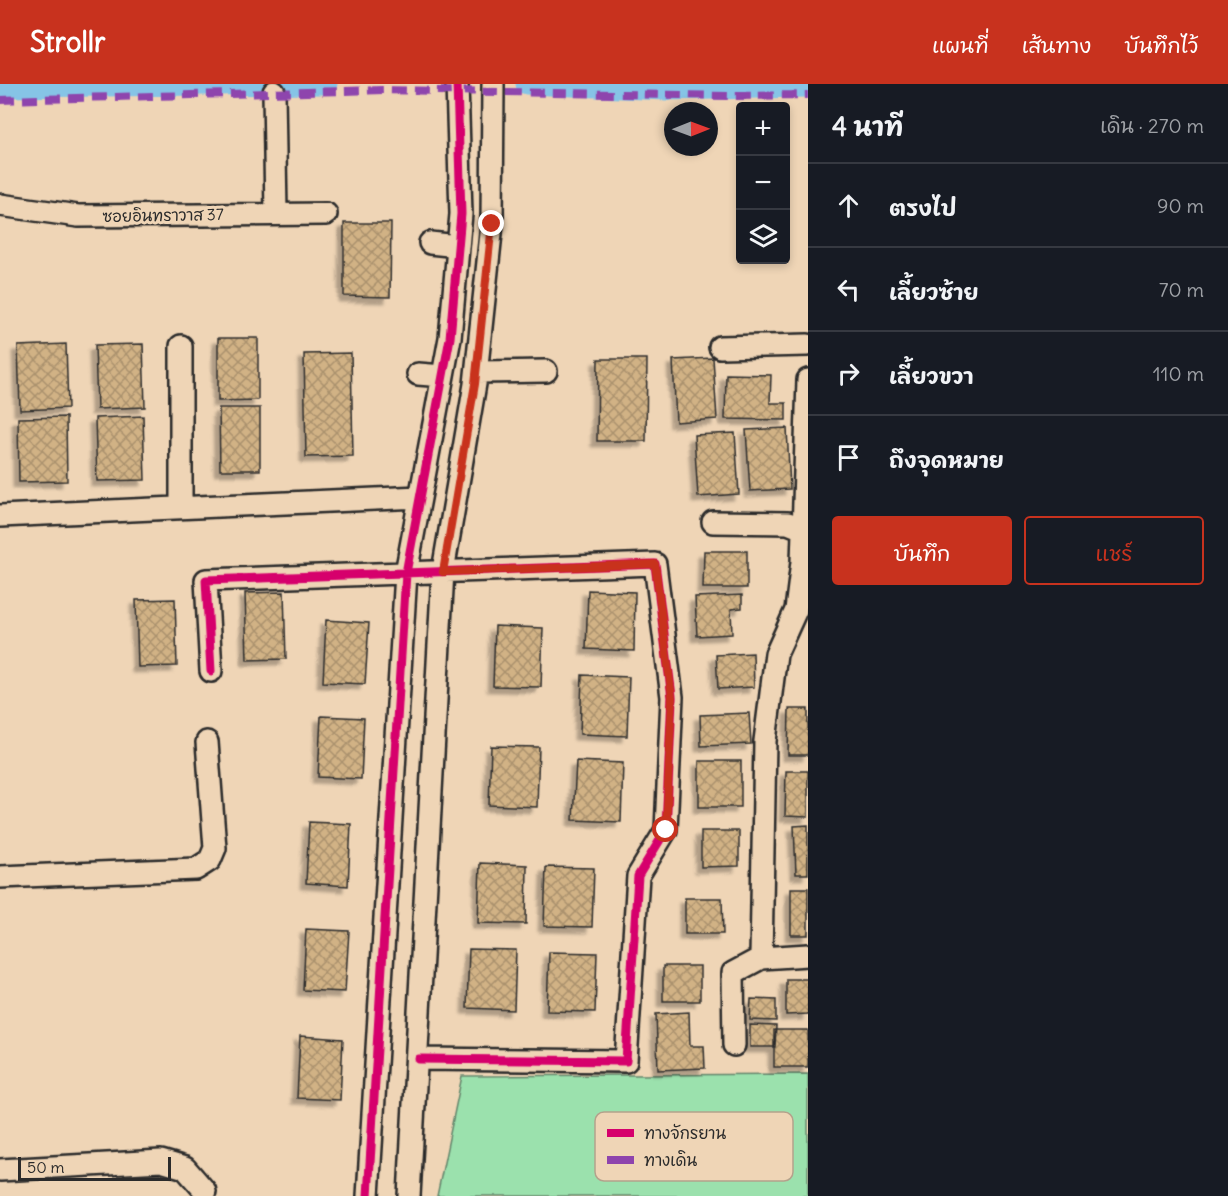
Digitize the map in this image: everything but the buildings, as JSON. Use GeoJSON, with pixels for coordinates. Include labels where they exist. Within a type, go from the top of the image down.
{"type":"FeatureCollection","features":[{"type":"Feature","properties":{"kind":"street"},"geometry":{"type":"LineString","coordinates":[[368,1196],[406,573],[450,338],[458,246],[460,214],[457,84]]}},
{"type":"Feature","properties":{"kind":"street"},"geometry":{"type":"LineString","coordinates":[[409,1196],[443,572],[477,372],[492,224],[493,84]]}},
{"type":"Feature","properties":{"kind":"street"},"geometry":{"type":"LineString","coordinates":[[274,92],[276,214]]}},
{"type":"Feature","properties":{"kind":"street","name":"ซอยอินทราวาส 37"},"geometry":{"type":"LineString","coordinates":[[0,205],[78,216],[326,214]]}},
{"type":"Feature","properties":{"kind":"street"},"geometry":{"type":"LineString","coordinates":[[430,243],[458,246]]}},
{"type":"Feature","properties":{"kind":"street"},"geometry":{"type":"LineString","coordinates":[[720,347],[808,345]]}},
{"type":"Feature","properties":{"kind":"street"},"geometry":{"type":"LineString","coordinates":[[181,346],[181,506]]}},
{"type":"Feature","properties":{"kind":"street"},"geometry":{"type":"LineString","coordinates":[[477,372],[546,371]]}},
{"type":"Feature","properties":{"kind":"street"},"geometry":{"type":"LineString","coordinates":[[418,374],[443,376]]}},
{"type":"Feature","properties":{"kind":"street"},"geometry":{"type":"LineString","coordinates":[[761,958],[765,741],[776,654],[796,609],[806,531],[808,380]]}},
{"type":"Feature","properties":{"kind":"street"},"geometry":{"type":"LineString","coordinates":[[0,516],[181,506],[420,497]]}},
{"type":"Feature","properties":{"kind":"street"},"geometry":{"type":"LineString","coordinates":[[713,522],[788,523],[806,531]]}},
{"type":"Feature","properties":{"kind":"street"},"geometry":{"type":"LineString","coordinates":[[211,671],[206,580],[655,564],[672,697],[666,830],[638,876],[626,1061],[418,1059]]}},
{"type":"Feature","properties":{"kind":"street"},"geometry":{"type":"LineString","coordinates":[[0,877],[196,869],[203,865],[210,860],[215,848],[207,742]]}},
{"type":"Feature","properties":{"kind":"street"},"geometry":{"type":"LineString","coordinates":[[734,1045],[733,973],[761,958],[808,955]]}},
{"type":"Feature","properties":{"kind":"street"},"geometry":{"type":"LineString","coordinates":[[0,1170],[161,1161],[185,1168],[205,1191]]}},
{"type":"Feature","properties":{"kind":"green space"},"geometry":{"type":"Polygon","coordinates":[[[808,1074],[808,1196],[437,1196],[462,1076],[808,1074]]]}},
{"type":"Feature","properties":{"kind":"waterway"},"geometry":{"type":"LineString","coordinates":[[0,87],[327,84]]}},
{"type":"Feature","properties":{"kind":"waterway"},"geometry":{"type":"LineString","coordinates":[[526,84],[666,90],[808,87]]}},
{"type":"Feature","properties":{"kind":"marked path"},"geometry":{"type":"LineString","coordinates":[[0,100],[383,90],[734,96],[808,95]]}},
{"type":"Feature","properties":{"kind":"cycle path"},"geometry":{"type":"LineString","coordinates":[[368,1196],[406,573],[450,338],[461,214],[457,84]]}},
{"type":"Feature","properties":{"kind":"cycle path"},"geometry":{"type":"LineString","coordinates":[[211,671],[206,580],[655,564],[672,697],[666,830],[638,876],[626,1061],[419,1059]]}},
{"type":"Feature","properties":{"kind":"route"},"geometry":{"type":"LineString","coordinates":[[492,224],[475,384],[443,572],[655,564],[672,697],[666,830]]}}]}
